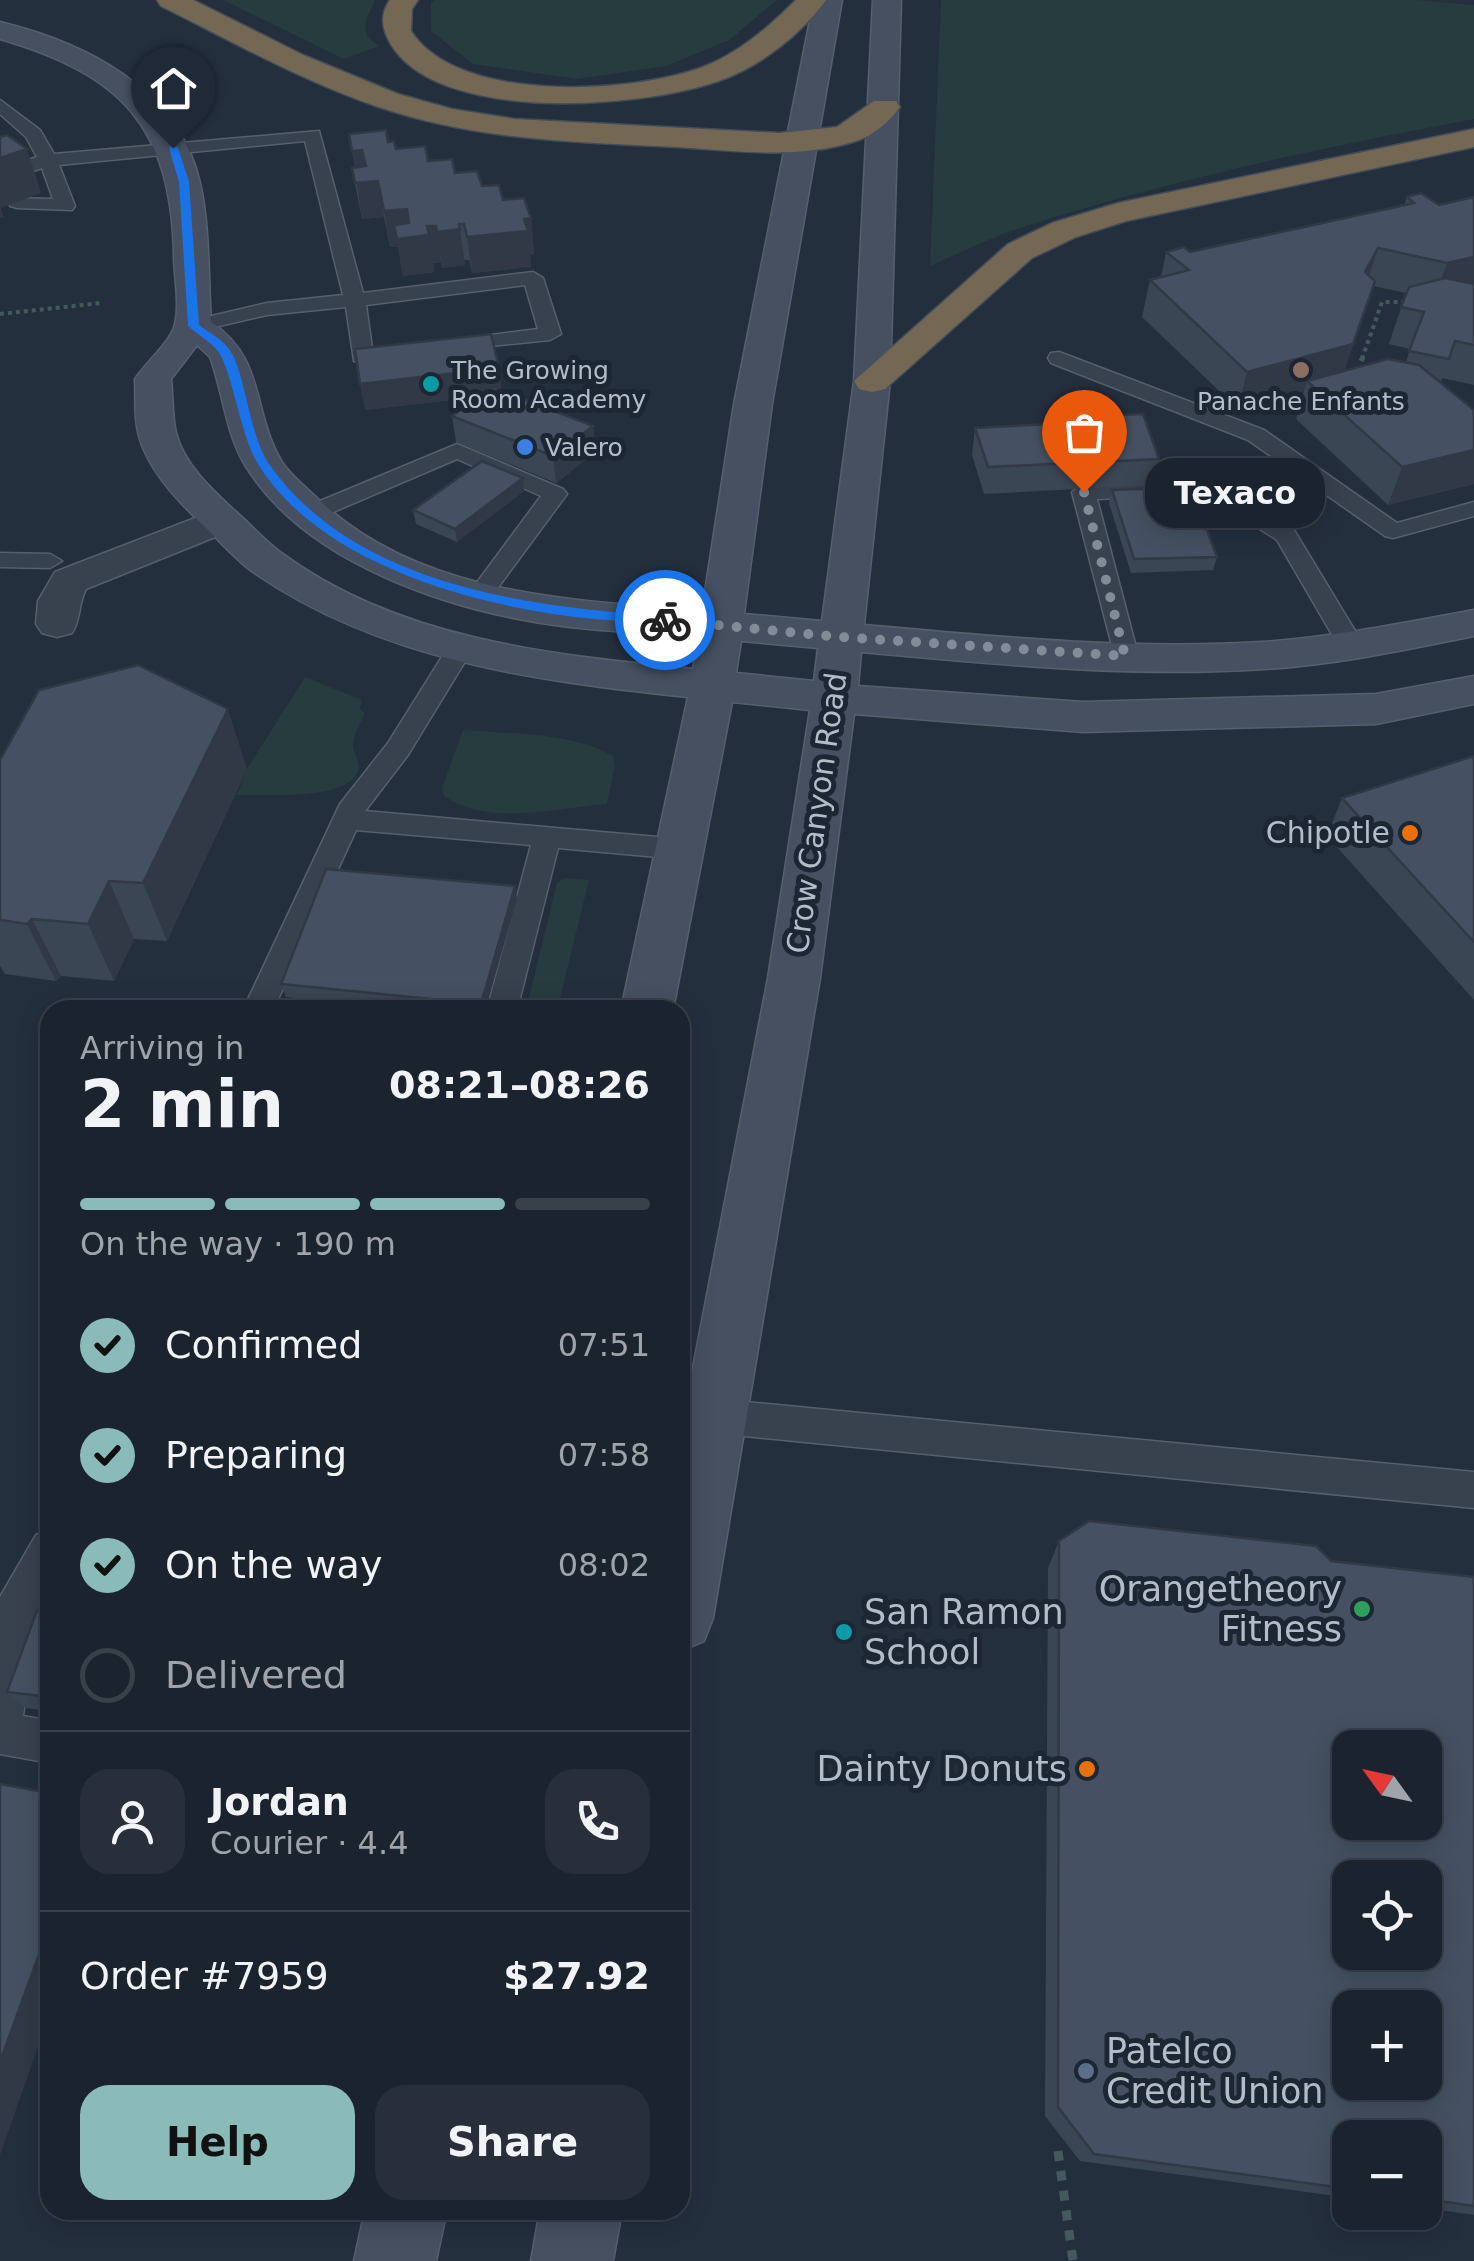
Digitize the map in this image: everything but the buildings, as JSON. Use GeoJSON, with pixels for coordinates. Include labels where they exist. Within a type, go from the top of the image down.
{"type":"FeatureCollection","features":[{"type":"Feature","properties":{"kind":"highway"},"geometry":{"type":"LineString","coordinates":[[171,0],[316,72],[422,111],[487,124],[562,133],[799,142],[844,135],[870,122],[885,107]]}},
{"type":"Feature","properties":{"kind":"highway"},"geometry":{"type":"LineString","coordinates":[[404,0],[398,8],[397,31],[415,56],[446,73],[522,91],[592,95],[656,89],[712,74],[749,56],[812,0]]}},
{"type":"Feature","properties":{"kind":"highway"},"geometry":{"type":"LineString","coordinates":[[872,380],[1020,251],[1064,230],[1151,206],[1474,138]]}},
{"type":"Feature","properties":{"kind":"main road"},"geometry":{"type":"LineString","coordinates":[[650,1000],[713,684],[735,512],[799,142],[828,0]]}},
{"type":"Feature","properties":{"kind":"main road","name":"Crow Canyon Road"},"geometry":{"type":"LineString","coordinates":[[690,1559],[794,978],[834,698],[872,380],[887,0]]}},
{"type":"Feature","properties":{"kind":"main road"},"geometry":{"type":"LineString","coordinates":[[0,30],[58,50],[99,70],[132,95],[173,148],[184,182],[194,326],[153,379],[157,434],[174,468],[221,520],[265,560],[325,597],[399,630],[459,650],[607,674],[834,698],[1084,717],[1376,709],[1474,690]]}},
{"type":"Feature","properties":{"kind":"main road"},"geometry":{"type":"LineString","coordinates":[[194,326],[225,351],[244,418],[263,464],[308,514],[359,549],[424,578],[478,596],[560,613],[1125,656],[1238,657],[1350,644],[1474,623]]}},
{"type":"Feature","properties":{"kind":"main road"},"geometry":{"type":"LineString","coordinates":[[396,2261],[404,2220]]}},
{"type":"Feature","properties":{"kind":"main road"},"geometry":{"type":"LineString","coordinates":[[572,2261],[578,2220]]}},
{"type":"Feature","properties":{"kind":"street"},"geometry":{"type":"LineString","coordinates":[[56,624],[59,601],[70,581],[221,520]]}},
{"type":"Feature","properties":{"kind":"lane"},"geometry":{"type":"LineString","coordinates":[[0,105],[34,134],[65,206],[17,202]]}},
{"type":"Feature","properties":{"kind":"lane"},"geometry":{"type":"LineString","coordinates":[[0,176],[48,160],[313,134],[355,300],[362,356],[550,334],[533,278],[355,300],[267,309],[194,326]]}},
{"type":"Feature","properties":{"kind":"lane"},"geometry":{"type":"LineString","coordinates":[[1058,358],[1256,435],[1393,531],[1474,508]]}},
{"type":"Feature","properties":{"kind":"lane"},"geometry":{"type":"LineString","coordinates":[[308,514],[457,451],[555,494],[478,596]]}},
{"type":"Feature","properties":{"kind":"lane"},"geometry":{"type":"LineString","coordinates":[[1125,656],[1084,492],[1212,488],[1286,535],[1350,644]]}},
{"type":"Feature","properties":{"kind":"lane"},"geometry":{"type":"LineString","coordinates":[[0,560],[50,561]]}},
{"type":"Feature","properties":{"kind":"lane"},"geometry":{"type":"LineString","coordinates":[[263,1000],[347,818],[398,750],[459,650]]}},
{"type":"Feature","properties":{"kind":"lane"},"geometry":{"type":"LineString","coordinates":[[347,818],[680,849]]}},
{"type":"Feature","properties":{"kind":"lane"},"geometry":{"type":"LineString","coordinates":[[505,1000],[547,837]]}},
{"type":"Feature","properties":{"kind":"lane"},"geometry":{"type":"LineString","coordinates":[[714,1416],[1474,1490]]}},
{"type":"Feature","properties":{"kind":"lane"},"geometry":{"type":"LineString","coordinates":[[40,1565],[20,1598],[0,1732],[40,1740]]}},
{"type":"Feature","properties":{"kind":"path"},"geometry":{"type":"LineString","coordinates":[[1362,361],[1382,302],[1417,302]]}},
{"type":"Feature","properties":{"kind":"path"},"geometry":{"type":"LineString","coordinates":[[0,314],[101,303]]}},
{"type":"Feature","properties":{"kind":"path"},"geometry":{"type":"LineString","coordinates":[[1058,2151],[1073,2261]]}},
{"type":"Feature","properties":{"kind":"green space"},"geometry":{"type":"Polygon","coordinates":[[[223,0],[375,0],[365,23],[367,37],[379,46],[344,59],[223,0]]]}},
{"type":"Feature","properties":{"kind":"green space"},"geometry":{"type":"Polygon","coordinates":[[[777,0],[729,40],[666,66],[577,79],[473,64],[431,31],[431,3],[777,0]]]}},
{"type":"Feature","properties":{"kind":"green space"},"geometry":{"type":"Polygon","coordinates":[[[941,0],[1418,0],[1474,5],[1474,119],[1306,153],[1139,193],[1016,229],[930,266],[941,0]]]}},
{"type":"Feature","properties":{"kind":"green space"},"geometry":{"type":"Polygon","coordinates":[[[305,677],[362,700],[360,709],[365,713],[353,743],[359,765],[357,773],[349,782],[321,792],[237,795],[247,769],[305,677]]]}},
{"type":"Feature","properties":{"kind":"green space"},"geometry":{"type":"Polygon","coordinates":[[[463,730],[560,738],[613,756],[615,766],[607,804],[502,813],[482,811],[444,796],[442,788],[463,730]]]}},
{"type":"Feature","properties":{"kind":"green space"},"geometry":{"type":"Polygon","coordinates":[[[565,878],[589,880],[559,1000],[528,1000],[557,883],[565,878]]]}},
{"type":"Feature","properties":{"kind":"way so far"},"geometry":{"type":"LineString","coordinates":[[665,620],[840,637],[1125,656],[1084,492]]}},
{"type":"Feature","properties":{"kind":"place","name":"Panache Enfants"},"geometry":{"type":"Point","coordinates":[1301,370]}},
{"type":"Feature","properties":{"kind":"place","name":"The Growing Room Academy"},"geometry":{"type":"Point","coordinates":[431,384]}},
{"type":"Feature","properties":{"kind":"place","name":"Valero"},"geometry":{"type":"Point","coordinates":[525,447]}},
{"type":"Feature","properties":{"kind":"place","name":"Texaco"},"geometry":{"type":"Point","coordinates":[1084,492]}},
{"type":"Feature","properties":{"kind":"place","name":"Chipotle"},"geometry":{"type":"Point","coordinates":[1410,833]}},
{"type":"Feature","properties":{"kind":"place","name":"Orangetheory Fitness"},"geometry":{"type":"Point","coordinates":[1362,1609]}},
{"type":"Feature","properties":{"kind":"place","name":"San Ramon School"},"geometry":{"type":"Point","coordinates":[844,1632]}},
{"type":"Feature","properties":{"kind":"place","name":"Dainty Donuts"},"geometry":{"type":"Point","coordinates":[1087,1769]}},
{"type":"Feature","properties":{"kind":"place","name":"Patelco Credit Union"},"geometry":{"type":"Point","coordinates":[1086,2071]}},
{"type":"Feature","properties":{"kind":"route"},"geometry":{"type":"LineString","coordinates":[[173,148],[184,182],[194,326],[225,351],[244,418],[263,464],[308,514],[359,549],[424,578],[478,596],[560,613],[665,620]]}}]}
